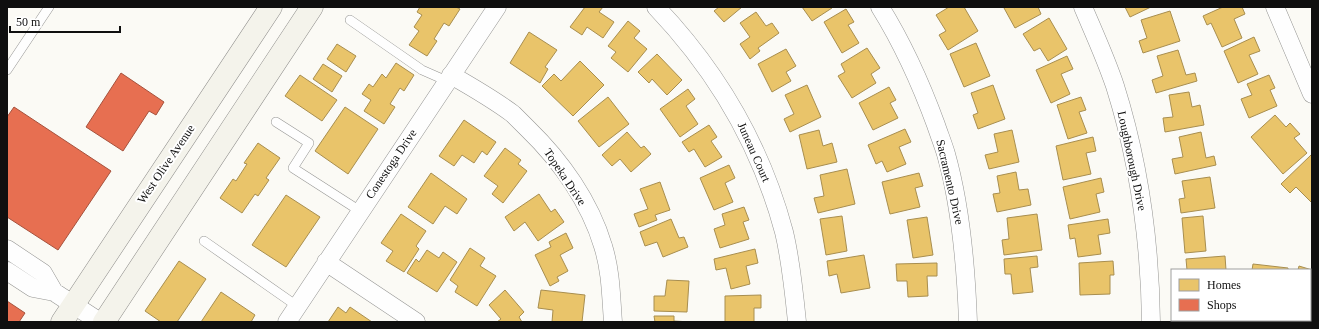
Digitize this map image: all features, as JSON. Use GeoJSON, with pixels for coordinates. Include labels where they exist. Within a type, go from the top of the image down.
{"type":"FeatureCollection","features":[{"type":"Feature","properties":{"kind":"main road","name":"West Olive Avenue"},"geometry":{"type":"LineString","coordinates":[[67,314],[271,7]]}},
{"type":"Feature","properties":{"kind":"main road"},"geometry":{"type":"LineString","coordinates":[[104,322],[312,7]]}},
{"type":"Feature","properties":{"kind":"street","name":"Conestoga Drive"},"geometry":{"type":"LineString","coordinates":[[287,322],[496,7]]}},
{"type":"Feature","properties":{"kind":"street","name":"Juneau Court"},"geometry":{"type":"LineString","coordinates":[[656,7],[694,50],[713,76],[730,102],[752,144],[775,203],[784,233],[793,279],[797,322]]}},
{"type":"Feature","properties":{"kind":"street","name":"Sacramento Drive"},"geometry":{"type":"LineString","coordinates":[[880,7],[896,32],[925,95],[946,154],[959,214],[966,280],[968,322]]}},
{"type":"Feature","properties":{"kind":"street","name":"Loughborough Drive"},"geometry":{"type":"LineString","coordinates":[[1083,7],[1114,85],[1128,134],[1143,211],[1150,284],[1151,322]]}},
{"type":"Feature","properties":{"kind":"street"},"geometry":{"type":"LineString","coordinates":[[1275,7],[1305,59],[1312,94]]}},
{"type":"Feature","properties":{"kind":"street","name":"Topeka Drive"},"geometry":{"type":"LineString","coordinates":[[449,78],[484,94],[514,115],[541,142],[571,180],[592,219],[604,247],[610,279],[613,322]]}},
{"type":"Feature","properties":{"kind":"street"},"geometry":{"type":"LineString","coordinates":[[7,249],[44,273],[67,314],[100,322]]}},
{"type":"Feature","properties":{"kind":"street"},"geometry":{"type":"LineString","coordinates":[[326,262],[416,322]]}},
{"type":"Feature","properties":{"kind":"street"},"geometry":{"type":"LineString","coordinates":[[7,271],[33,288],[54,292]]}},
{"type":"Feature","properties":{"kind":"lane"},"geometry":{"type":"LineString","coordinates":[[7,70],[49,7]]}},
{"type":"Feature","properties":{"kind":"lane"},"geometry":{"type":"LineString","coordinates":[[350,20],[422,70],[449,78]]}},
{"type":"Feature","properties":{"kind":"lane"},"geometry":{"type":"LineString","coordinates":[[276,122],[308,143],[293,168],[360,211]]}},
{"type":"Feature","properties":{"kind":"lane"},"geometry":{"type":"LineString","coordinates":[[204,241],[297,306]]}},
{"type":"Feature","properties":{"kind":"building: Homes"},"geometry":{"type":"Polygon","coordinates":[[[420,7],[456,7],[460,9],[449,26],[444,23],[434,39],[437,41],[427,56],[409,45],[419,31],[414,27],[422,15],[417,12],[420,7]]]}},
{"type":"Feature","properties":{"kind":"building: Homes"},"geometry":{"type":"Polygon","coordinates":[[[585,7],[603,7],[599,12],[614,22],[603,38],[587,27],[582,35],[570,27],[585,7]]]}},
{"type":"Feature","properties":{"kind":"building: Homes"},"geometry":{"type":"Polygon","coordinates":[[[719,7],[742,7],[724,22],[714,11],[719,7]]]}},
{"type":"Feature","properties":{"kind":"building: Homes"},"geometry":{"type":"Polygon","coordinates":[[[802,7],[831,7],[832,8],[812,21],[802,7]]]}},
{"type":"Feature","properties":{"kind":"building: Homes"},"geometry":{"type":"Polygon","coordinates":[[[949,7],[964,7],[978,31],[948,50],[939,35],[946,31],[936,15],[949,7]]]}},
{"type":"Feature","properties":{"kind":"building: Homes"},"geometry":{"type":"Polygon","coordinates":[[[1038,7],[1041,14],[1015,28],[1004,8],[1038,7]]]}},
{"type":"Feature","properties":{"kind":"building: Homes"},"geometry":{"type":"Polygon","coordinates":[[[1125,7],[1151,7],[1130,17],[1125,7]]]}},
{"type":"Feature","properties":{"kind":"building: Homes"},"geometry":{"type":"Polygon","coordinates":[[[1223,7],[1242,7],[1245,14],[1234,19],[1242,38],[1222,47],[1211,23],[1207,25],[1203,16],[1223,7]]]}},
{"type":"Feature","properties":{"kind":"building: Homes"},"geometry":{"type":"Polygon","coordinates":[[[846,9],[854,22],[848,25],[859,43],[842,53],[824,22],[846,9]]]}},
{"type":"Feature","properties":{"kind":"building: Homes"},"geometry":{"type":"Polygon","coordinates":[[[1170,11],[1180,41],[1143,53],[1139,41],[1147,38],[1141,20],[1170,11]]]}},
{"type":"Feature","properties":{"kind":"building: Homes"},"geometry":{"type":"Polygon","coordinates":[[[756,12],[766,26],[772,23],[779,33],[758,48],[760,51],[750,59],[740,44],[750,37],[740,23],[756,12]]]}},
{"type":"Feature","properties":{"kind":"building: Homes"},"geometry":{"type":"Polygon","coordinates":[[[1049,18],[1067,49],[1048,61],[1040,48],[1034,51],[1023,34],[1049,18]]]}},
{"type":"Feature","properties":{"kind":"building: Homes"},"geometry":{"type":"Polygon","coordinates":[[[628,21],[640,31],[634,38],[647,49],[628,72],[611,58],[616,52],[608,46],[628,21]]]}},
{"type":"Feature","properties":{"kind":"building: Homes"},"geometry":{"type":"Polygon","coordinates":[[[529,32],[557,50],[545,67],[548,69],[540,83],[510,63],[529,32]]]}},
{"type":"Feature","properties":{"kind":"building: Homes"},"geometry":{"type":"Polygon","coordinates":[[[1254,37],[1260,51],[1249,55],[1258,74],[1238,83],[1224,51],[1254,37]]]}},
{"type":"Feature","properties":{"kind":"building: Homes"},"geometry":{"type":"Polygon","coordinates":[[[976,43],[990,76],[964,87],[950,54],[976,43]]]}},
{"type":"Feature","properties":{"kind":"building: Homes"},"geometry":{"type":"Polygon","coordinates":[[[337,44],[356,56],[346,72],[327,59],[337,44]]]}},
{"type":"Feature","properties":{"kind":"building: Homes"},"geometry":{"type":"Polygon","coordinates":[[[867,48],[880,68],[871,74],[876,83],[852,98],[838,76],[845,72],[841,64],[867,48]]]}},
{"type":"Feature","properties":{"kind":"building: Homes"},"geometry":{"type":"Polygon","coordinates":[[[786,49],[796,66],[786,72],[791,81],[772,92],[758,64],[786,49]]]}},
{"type":"Feature","properties":{"kind":"building: Homes"},"geometry":{"type":"Polygon","coordinates":[[[1178,50],[1186,75],[1195,73],[1197,81],[1156,93],[1152,80],[1163,76],[1157,56],[1178,50]]]}},
{"type":"Feature","properties":{"kind":"building: Homes"},"geometry":{"type":"Polygon","coordinates":[[[657,54],[682,80],[667,95],[652,79],[649,83],[638,72],[657,54]]]}},
{"type":"Feature","properties":{"kind":"building: Homes"},"geometry":{"type":"Polygon","coordinates":[[[1067,56],[1073,69],[1061,74],[1070,94],[1051,103],[1036,70],[1067,56]]]}},
{"type":"Feature","properties":{"kind":"building: Homes"},"geometry":{"type":"Polygon","coordinates":[[[580,61],[604,85],[573,116],[542,86],[554,74],[561,81],[580,61]]]}},
{"type":"Feature","properties":{"kind":"building: Homes"},"geometry":{"type":"Polygon","coordinates":[[[396,63],[414,75],[404,91],[400,88],[390,104],[395,107],[384,124],[364,111],[371,100],[362,94],[369,84],[373,87],[382,74],[386,78],[396,63]]]}},
{"type":"Feature","properties":{"kind":"building: Homes"},"geometry":{"type":"Polygon","coordinates":[[[323,64],[342,76],[332,92],[313,79],[323,64]]]}},
{"type":"Feature","properties":{"kind":"building: Homes"},"geometry":{"type":"Polygon","coordinates":[[[300,75],[337,100],[322,121],[285,96],[300,75]]]}},
{"type":"Feature","properties":{"kind":"building: Homes"},"geometry":{"type":"Polygon","coordinates":[[[1269,75],[1275,88],[1270,90],[1277,106],[1249,118],[1241,99],[1252,95],[1247,84],[1269,75]]]}},
{"type":"Feature","properties":{"kind":"building: Homes"},"geometry":{"type":"Polygon","coordinates":[[[807,85],[821,117],[790,132],[784,119],[794,114],[785,95],[807,85]]]}},
{"type":"Feature","properties":{"kind":"building: Homes"},"geometry":{"type":"Polygon","coordinates":[[[993,85],[1005,119],[978,129],[973,115],[978,113],[971,93],[993,85]]]}},
{"type":"Feature","properties":{"kind":"building: Homes"},"geometry":{"type":"Polygon","coordinates":[[[889,87],[896,100],[890,103],[898,118],[873,130],[859,103],[889,87]]]}},
{"type":"Feature","properties":{"kind":"building: Homes"},"geometry":{"type":"Polygon","coordinates":[[[688,89],[695,99],[686,106],[698,124],[680,137],[660,109],[688,89]]]}},
{"type":"Feature","properties":{"kind":"building: Homes"},"geometry":{"type":"Polygon","coordinates":[[[1189,92],[1192,107],[1200,105],[1204,125],[1165,132],[1163,118],[1173,117],[1169,95],[1189,92]]]}},
{"type":"Feature","properties":{"kind":"building: Homes"},"geometry":{"type":"Polygon","coordinates":[[[608,97],[629,124],[599,147],[578,121],[608,97]]]}},
{"type":"Feature","properties":{"kind":"building: Homes"},"geometry":{"type":"Polygon","coordinates":[[[1081,97],[1086,110],[1079,112],[1087,133],[1068,139],[1057,105],[1081,97]]]}},
{"type":"Feature","properties":{"kind":"building: Homes"},"geometry":{"type":"Polygon","coordinates":[[[345,107],[378,129],[348,174],[315,151],[345,107]]]}},
{"type":"Feature","properties":{"kind":"building: Homes"},"geometry":{"type":"Polygon","coordinates":[[[1275,115],[1286,127],[1290,123],[1300,134],[1294,138],[1307,153],[1283,174],[1251,137],[1275,115]]]}},
{"type":"Feature","properties":{"kind":"building: Homes"},"geometry":{"type":"Polygon","coordinates":[[[464,120],[496,142],[487,155],[482,151],[474,163],[462,155],[454,166],[439,156],[464,120]]]}},
{"type":"Feature","properties":{"kind":"building: Homes"},"geometry":{"type":"Polygon","coordinates":[[[709,125],[717,137],[711,141],[722,157],[705,167],[694,149],[689,152],[682,142],[709,125]]]}},
{"type":"Feature","properties":{"kind":"building: Homes"},"geometry":{"type":"Polygon","coordinates":[[[905,129],[911,142],[899,147],[906,164],[887,172],[882,161],[876,164],[868,145],[905,129]]]}},
{"type":"Feature","properties":{"kind":"building: Homes"},"geometry":{"type":"Polygon","coordinates":[[[819,130],[823,146],[832,143],[837,162],[807,169],[799,135],[819,130]]]}},
{"type":"Feature","properties":{"kind":"building: Homes"},"geometry":{"type":"Polygon","coordinates":[[[1012,130],[1019,162],[989,169],[985,155],[998,152],[994,134],[1012,130]]]}},
{"type":"Feature","properties":{"kind":"building: Homes"},"geometry":{"type":"Polygon","coordinates":[[[627,132],[641,148],[644,146],[651,154],[631,172],[620,159],[612,166],[602,155],[627,132]]]}},
{"type":"Feature","properties":{"kind":"building: Homes"},"geometry":{"type":"Polygon","coordinates":[[[1201,132],[1206,158],[1214,156],[1216,165],[1175,174],[1172,159],[1183,157],[1179,137],[1201,132]]]}},
{"type":"Feature","properties":{"kind":"building: Homes"},"geometry":{"type":"Polygon","coordinates":[[[1093,137],[1096,151],[1086,153],[1091,174],[1063,180],[1056,146],[1093,137]]]}},
{"type":"Feature","properties":{"kind":"building: Homes"},"geometry":{"type":"Polygon","coordinates":[[[258,143],[280,158],[266,178],[269,180],[258,196],[255,194],[242,213],[220,198],[233,179],[236,181],[247,164],[244,163],[258,143]]]}},
{"type":"Feature","properties":{"kind":"building: Homes"},"geometry":{"type":"Polygon","coordinates":[[[505,148],[521,160],[518,164],[527,171],[503,203],[492,194],[498,186],[484,176],[505,148]]]}},
{"type":"Feature","properties":{"kind":"building: Homes"},"geometry":{"type":"Polygon","coordinates":[[[1311,155],[1312,203],[1296,187],[1290,193],[1281,184],[1311,155]]]}},
{"type":"Feature","properties":{"kind":"building: Homes"},"geometry":{"type":"Polygon","coordinates":[[[729,165],[735,178],[725,183],[733,202],[714,210],[700,178],[729,165]]]}},
{"type":"Feature","properties":{"kind":"building: Homes"},"geometry":{"type":"Polygon","coordinates":[[[847,169],[855,204],[818,213],[814,198],[824,196],[820,175],[847,169]]]}},
{"type":"Feature","properties":{"kind":"building: Homes"},"geometry":{"type":"Polygon","coordinates":[[[1016,172],[1019,190],[1028,189],[1031,205],[997,212],[993,194],[1000,193],[997,176],[1016,172]]]}},
{"type":"Feature","properties":{"kind":"building: Homes"},"geometry":{"type":"Polygon","coordinates":[[[431,173],[467,199],[457,214],[445,206],[433,224],[408,207],[431,173]]]}},
{"type":"Feature","properties":{"kind":"building: Homes"},"geometry":{"type":"Polygon","coordinates":[[[919,173],[923,186],[915,188],[920,207],[890,214],[882,182],[919,173]]]}},
{"type":"Feature","properties":{"kind":"building: Homes"},"geometry":{"type":"Polygon","coordinates":[[[1210,177],[1215,208],[1181,213],[1179,199],[1185,198],[1182,181],[1210,177]]]}},
{"type":"Feature","properties":{"kind":"building: Homes"},"geometry":{"type":"Polygon","coordinates":[[[1101,178],[1104,192],[1096,194],[1100,212],[1070,219],[1063,187],[1101,178]]]}},
{"type":"Feature","properties":{"kind":"building: Homes"},"geometry":{"type":"Polygon","coordinates":[[[660,182],[670,210],[655,215],[657,220],[639,227],[634,214],[648,209],[640,189],[660,182]]]}},
{"type":"Feature","properties":{"kind":"building: Homes"},"geometry":{"type":"Polygon","coordinates":[[[539,194],[551,212],[555,209],[564,222],[538,241],[525,222],[514,231],[505,217],[539,194]]]}},
{"type":"Feature","properties":{"kind":"building: Homes"},"geometry":{"type":"Polygon","coordinates":[[[286,195],[320,217],[286,267],[252,245],[286,195]]]}},
{"type":"Feature","properties":{"kind":"building: Homes"},"geometry":{"type":"Polygon","coordinates":[[[744,207],[749,220],[743,222],[749,239],[720,248],[714,229],[725,225],[722,214],[744,207]]]}},
{"type":"Feature","properties":{"kind":"building: Homes"},"geometry":{"type":"Polygon","coordinates":[[[401,214],[426,231],[416,246],[419,249],[404,272],[386,261],[393,251],[381,243],[401,214]]]}},
{"type":"Feature","properties":{"kind":"building: Homes"},"geometry":{"type":"Polygon","coordinates":[[[1037,214],[1042,250],[1004,255],[1002,240],[1009,239],[1007,218],[1037,214]]]}},
{"type":"Feature","properties":{"kind":"building: Homes"},"geometry":{"type":"Polygon","coordinates":[[[842,216],[847,251],[826,255],[820,219],[842,216]]]}},
{"type":"Feature","properties":{"kind":"building: Homes"},"geometry":{"type":"Polygon","coordinates":[[[1203,216],[1206,251],[1185,253],[1182,218],[1203,216]]]}},
{"type":"Feature","properties":{"kind":"building: Homes"},"geometry":{"type":"Polygon","coordinates":[[[927,217],[933,255],[913,258],[907,220],[927,217]]]}},
{"type":"Feature","properties":{"kind":"building: Homes"},"geometry":{"type":"Polygon","coordinates":[[[671,219],[679,238],[684,237],[688,247],[663,257],[657,242],[645,246],[640,232],[671,219]]]}},
{"type":"Feature","properties":{"kind":"building: Homes"},"geometry":{"type":"Polygon","coordinates":[[[1108,219],[1110,233],[1098,235],[1101,254],[1078,257],[1075,238],[1070,239],[1068,225],[1108,219]]]}},
{"type":"Feature","properties":{"kind":"building: Homes"},"geometry":{"type":"Polygon","coordinates":[[[566,233],[573,248],[560,255],[568,271],[557,277],[559,281],[550,286],[535,255],[551,247],[549,242],[566,233]]]}},
{"type":"Feature","properties":{"kind":"building: Homes"},"geometry":{"type":"Polygon","coordinates":[[[470,248],[485,258],[480,266],[496,276],[477,306],[455,292],[458,286],[450,280],[470,248]]]}},
{"type":"Feature","properties":{"kind":"building: Homes"},"geometry":{"type":"Polygon","coordinates":[[[755,249],[758,263],[746,266],[750,284],[731,289],[726,268],[716,270],[714,259],[755,249]]]}},
{"type":"Feature","properties":{"kind":"building: Homes"},"geometry":{"type":"Polygon","coordinates":[[[427,250],[439,258],[443,252],[457,262],[437,292],[407,273],[416,259],[419,262],[427,250]]]}},
{"type":"Feature","properties":{"kind":"building: Homes"},"geometry":{"type":"Polygon","coordinates":[[[864,255],[870,288],[841,293],[837,274],[829,276],[827,261],[864,255]]]}},
{"type":"Feature","properties":{"kind":"building: Homes"},"geometry":{"type":"Polygon","coordinates":[[[1037,256],[1038,267],[1030,268],[1033,292],[1013,294],[1011,274],[1005,274],[1004,259],[1037,256]]]}},
{"type":"Feature","properties":{"kind":"building: Homes"},"geometry":{"type":"Polygon","coordinates":[[[1225,256],[1226,269],[1187,269],[1186,259],[1225,256]]]}},
{"type":"Feature","properties":{"kind":"building: Homes"},"geometry":{"type":"Polygon","coordinates":[[[179,261],[206,279],[177,322],[161,322],[145,311],[179,261]]]}},
{"type":"Feature","properties":{"kind":"building: Homes"},"geometry":{"type":"Polygon","coordinates":[[[1113,261],[1114,275],[1110,275],[1110,294],[1080,295],[1079,263],[1113,261]]]}},
{"type":"Feature","properties":{"kind":"building: Homes"},"geometry":{"type":"Polygon","coordinates":[[[937,263],[937,276],[927,276],[928,296],[908,297],[907,281],[897,281],[896,264],[937,263]]]}},
{"type":"Feature","properties":{"kind":"building: Homes"},"geometry":{"type":"Polygon","coordinates":[[[1253,264],[1288,268],[1288,269],[1252,269],[1253,264]]]}},
{"type":"Feature","properties":{"kind":"building: Homes"},"geometry":{"type":"Polygon","coordinates":[[[1299,266],[1309,269],[1298,269],[1299,266]]]}},
{"type":"Feature","properties":{"kind":"building: Homes"},"geometry":{"type":"Polygon","coordinates":[[[1311,270],[1312,270],[1311,294],[1311,270]]]}},
{"type":"Feature","properties":{"kind":"building: Homes"},"geometry":{"type":"Polygon","coordinates":[[[667,280],[689,281],[687,312],[654,311],[654,296],[665,296],[667,280]]]}},
{"type":"Feature","properties":{"kind":"building: Homes"},"geometry":{"type":"Polygon","coordinates":[[[505,290],[524,312],[519,317],[522,322],[497,322],[501,319],[489,305],[505,290]]]}},
{"type":"Feature","properties":{"kind":"building: Homes"},"geometry":{"type":"Polygon","coordinates":[[[541,290],[585,295],[582,322],[552,322],[553,310],[538,308],[541,290]]]}},
{"type":"Feature","properties":{"kind":"building: Homes"},"geometry":{"type":"Polygon","coordinates":[[[221,292],[255,315],[251,322],[201,322],[221,292]]]}},
{"type":"Feature","properties":{"kind":"building: Homes"},"geometry":{"type":"Polygon","coordinates":[[[761,295],[761,308],[754,308],[754,322],[725,322],[725,296],[761,295]]]}},
{"type":"Feature","properties":{"kind":"building: Homes"},"geometry":{"type":"Polygon","coordinates":[[[338,307],[346,313],[350,307],[372,322],[328,322],[338,307]]]}},
{"type":"Feature","properties":{"kind":"building: Homes"},"geometry":{"type":"Polygon","coordinates":[[[654,316],[674,316],[674,321],[691,322],[655,322],[654,316]]]}},
{"type":"Feature","properties":{"kind":"building: Shops"},"geometry":{"type":"Polygon","coordinates":[[[121,73],[164,102],[156,115],[149,111],[123,151],[86,127],[121,73]]]}},
{"type":"Feature","properties":{"kind":"building: Shops"},"geometry":{"type":"Polygon","coordinates":[[[14,107],[111,171],[58,250],[7,217],[7,117],[14,107]]]}},
{"type":"Feature","properties":{"kind":"building: Shops"},"geometry":{"type":"Polygon","coordinates":[[[7,301],[25,313],[19,322],[7,322],[7,301]]]}}]}
